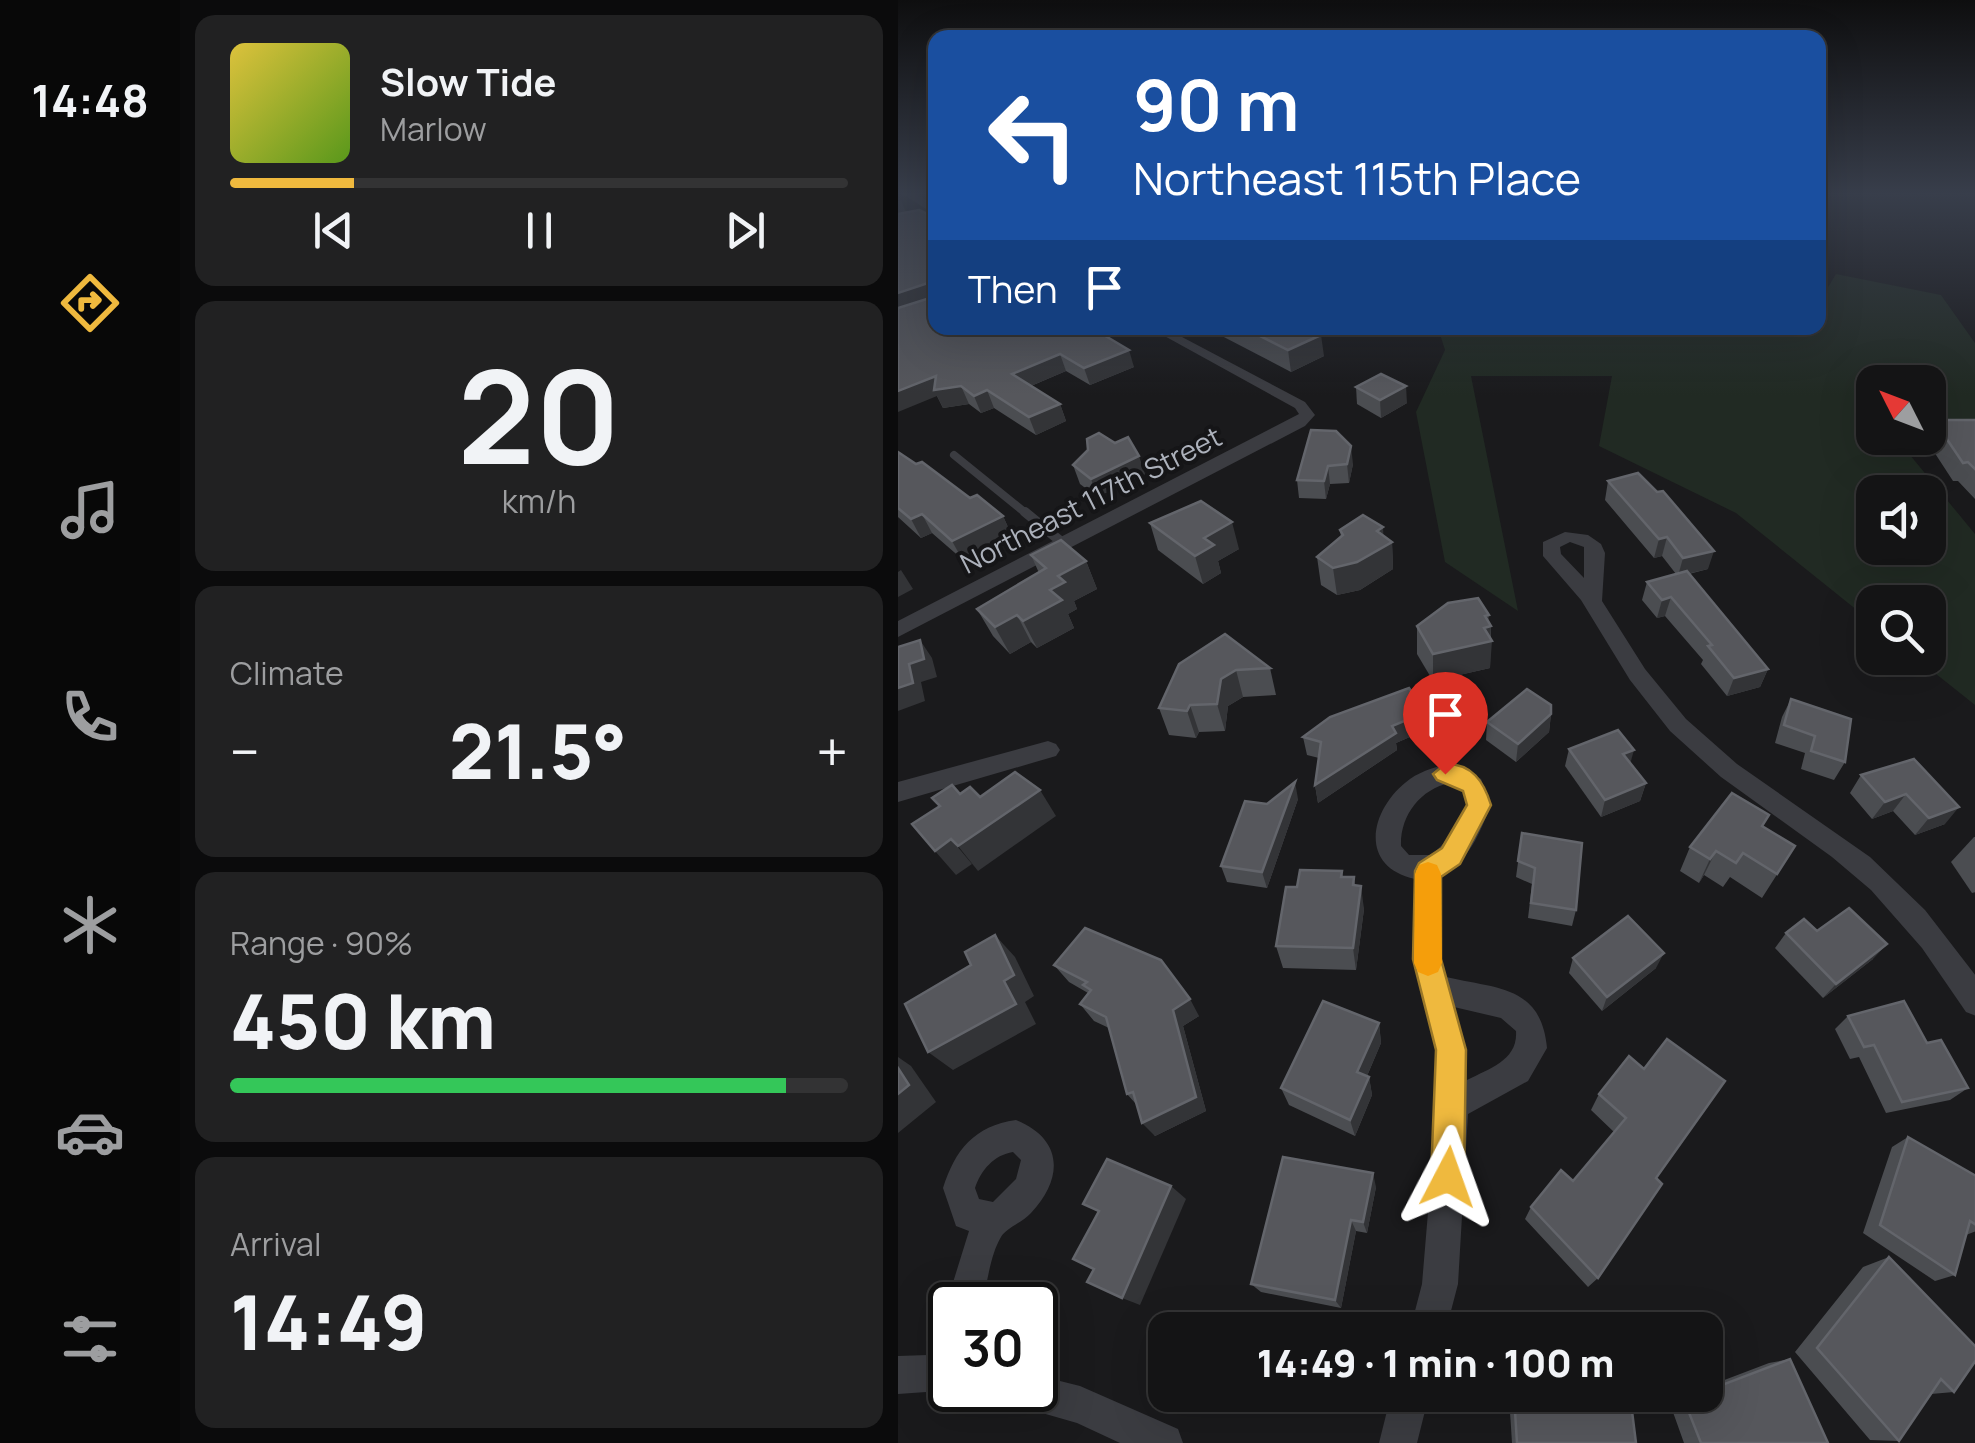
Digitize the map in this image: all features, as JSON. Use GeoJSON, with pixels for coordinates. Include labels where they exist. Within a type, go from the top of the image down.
{"type":"FeatureCollection","features":[{"type":"Feature","properties":{"kind":"street","name":"Northeast 117th Street"},"geometry":{"type":"LineString","coordinates":[[898,630],[1300,423],[1307,414],[1300,405],[1169,335]]}},
{"type":"Feature","properties":{"kind":"street"},"geometry":{"type":"LineString","coordinates":[[1592,601],[1598,618],[1660,707],[1736,777],[1844,851],[1898,899],[1948,958],[1976,1002]]}},
{"type":"Feature","properties":{"kind":"street"},"geometry":{"type":"LineString","coordinates":[[898,792],[1048,750]]}},
{"type":"Feature","properties":{"kind":"street"},"geometry":{"type":"LineString","coordinates":[[1428,871],[1427,959],[1451,1050],[1453,1105],[1440,1284],[1433,1312]]}},
{"type":"Feature","properties":{"kind":"street"},"geometry":{"type":"LineString","coordinates":[[1435,988],[1509,1006],[1530,1024],[1532,1048],[1517,1070],[1453,1105]]}},
{"type":"Feature","properties":{"kind":"street"},"geometry":{"type":"LineString","coordinates":[[971,1282],[989,1219]]}},
{"type":"Feature","properties":{"kind":"street"},"geometry":{"type":"LineString","coordinates":[[898,1375],[928,1368]]}},
{"type":"Feature","properties":{"kind":"street"},"geometry":{"type":"LineString","coordinates":[[1058,1399],[1080,1404],[1164,1443]]}},
{"type":"Feature","properties":{"kind":"street"},"geometry":{"type":"LineString","coordinates":[[1398,1443],[1406,1412]]}},
{"type":"Feature","properties":{"kind":"lane"},"geometry":{"type":"LineString","coordinates":[[954,455],[1064,544]]}},
{"type":"Feature","properties":{"kind":"shaded area"},"geometry":{"type":"Polygon","coordinates":[[[1836,274],[1941,295],[1975,343],[1975,426],[1946,427],[1946,365],[1856,365],[1856,455],[1910,455],[1926,475],[1856,475],[1856,565],[1946,565],[1946,499],[1975,534],[1975,705],[1937,675],[1946,675],[1946,585],[1856,585],[1856,609],[1736,513],[1599,446],[1612,376],[1471,376],[1518,611],[1445,562],[1416,412],[1445,350],[1440,335],[1826,335],[1826,291],[1836,274]]]}},
{"type":"Feature","properties":{"kind":"building"},"geometry":{"type":"Polygon","coordinates":[[[898,260],[928,260],[928,283],[898,293],[898,260]]]}},
{"type":"Feature","properties":{"kind":"building"},"geometry":{"type":"Polygon","coordinates":[[[928,299],[928,335],[1104,335],[1129,350],[1084,368],[1060,354],[1012,374],[1060,404],[1029,417],[987,390],[974,396],[961,386],[934,390],[936,376],[898,391],[898,308],[928,299]]]}},
{"type":"Feature","properties":{"kind":"building"},"geometry":{"type":"Polygon","coordinates":[[[1258,335],[1321,335],[1288,350],[1258,335]]]}},
{"type":"Feature","properties":{"kind":"building"},"geometry":{"type":"Polygon","coordinates":[[[1381,374],[1406,386],[1380,400],[1356,387],[1381,374]]]}},
{"type":"Feature","properties":{"kind":"building"},"geometry":{"type":"Polygon","coordinates":[[[1946,420],[1976,420],[1976,470],[1968,462],[1963,463],[1946,438],[1946,420]]]}},
{"type":"Feature","properties":{"kind":"building"},"geometry":{"type":"Polygon","coordinates":[[[1311,430],[1336,431],[1351,446],[1347,464],[1328,466],[1324,481],[1297,480],[1311,430]]]}},
{"type":"Feature","properties":{"kind":"building"},"geometry":{"type":"Polygon","coordinates":[[[1099,433],[1115,443],[1128,437],[1139,456],[1091,479],[1073,465],[1088,450],[1087,439],[1099,433]]]}},
{"type":"Feature","properties":{"kind":"building"},"geometry":{"type":"Polygon","coordinates":[[[898,452],[916,464],[922,462],[970,498],[977,495],[1003,516],[952,541],[922,514],[911,519],[898,508],[898,452]]]}},
{"type":"Feature","properties":{"kind":"building"},"geometry":{"type":"Polygon","coordinates":[[[1638,473],[1657,492],[1663,491],[1714,551],[1683,558],[1667,537],[1659,539],[1608,481],[1638,473]]]}},
{"type":"Feature","properties":{"kind":"building"},"geometry":{"type":"Polygon","coordinates":[[[1201,501],[1232,522],[1204,538],[1214,545],[1195,556],[1150,523],[1201,501]]]}},
{"type":"Feature","properties":{"kind":"building"},"geometry":{"type":"Polygon","coordinates":[[[1363,515],[1383,527],[1377,531],[1392,542],[1357,562],[1333,568],[1317,557],[1343,535],[1340,530],[1363,515]]]}},
{"type":"Feature","properties":{"kind":"building"},"geometry":{"type":"Polygon","coordinates":[[[1061,540],[1086,561],[1058,576],[1065,582],[1050,590],[1062,600],[1023,621],[1017,615],[995,627],[977,609],[1046,568],[1031,555],[1061,540]]]}},
{"type":"Feature","properties":{"kind":"building"},"geometry":{"type":"Polygon","coordinates":[[[1687,571],[1768,669],[1734,678],[1671,597],[1662,600],[1647,582],[1687,571]]]}},
{"type":"Feature","properties":{"kind":"building"},"geometry":{"type":"Polygon","coordinates":[[[1478,598],[1489,615],[1485,616],[1491,626],[1484,628],[1492,641],[1433,654],[1417,626],[1448,603],[1478,598]]]}},
{"type":"Feature","properties":{"kind":"building"},"geometry":{"type":"Polygon","coordinates":[[[1225,634],[1270,668],[1236,670],[1221,679],[1217,704],[1190,705],[1187,711],[1159,708],[1179,664],[1225,634]]]}},
{"type":"Feature","properties":{"kind":"building"},"geometry":{"type":"Polygon","coordinates":[[[920,640],[924,659],[909,664],[913,683],[898,688],[898,647],[920,640]]]}},
{"type":"Feature","properties":{"kind":"building"},"geometry":{"type":"Polygon","coordinates":[[[1409,688],[1426,712],[1392,726],[1396,733],[1315,785],[1321,742],[1303,737],[1330,717],[1409,688]]]}},
{"type":"Feature","properties":{"kind":"building"},"geometry":{"type":"Polygon","coordinates":[[[1527,689],[1551,705],[1551,714],[1518,744],[1487,722],[1527,689]]]}},
{"type":"Feature","properties":{"kind":"building"},"geometry":{"type":"Polygon","coordinates":[[[1791,699],[1851,719],[1845,762],[1811,751],[1815,736],[1784,725],[1791,699]]]}},
{"type":"Feature","properties":{"kind":"building"},"geometry":{"type":"Polygon","coordinates":[[[1618,730],[1634,750],[1623,754],[1646,783],[1605,800],[1569,749],[1618,730]]]}},
{"type":"Feature","properties":{"kind":"building"},"geometry":{"type":"Polygon","coordinates":[[[1914,759],[1959,807],[1929,818],[1906,794],[1885,802],[1861,775],[1914,759]]]}},
{"type":"Feature","properties":{"kind":"building"},"geometry":{"type":"Polygon","coordinates":[[[1015,772],[1040,790],[958,846],[951,839],[935,851],[912,824],[940,806],[932,798],[952,785],[960,794],[970,787],[980,797],[1015,772]]]}},
{"type":"Feature","properties":{"kind":"building"},"geometry":{"type":"Polygon","coordinates":[[[1295,782],[1262,872],[1221,866],[1245,801],[1267,804],[1295,782]]]}},
{"type":"Feature","properties":{"kind":"building"},"geometry":{"type":"Polygon","coordinates":[[[1732,793],[1769,815],[1762,826],[1795,846],[1777,874],[1743,853],[1736,863],[1716,851],[1710,859],[1690,847],[1732,793]]]}},
{"type":"Feature","properties":{"kind":"building"},"geometry":{"type":"Polygon","coordinates":[[[1522,833],[1582,843],[1576,910],[1531,903],[1535,868],[1518,861],[1522,833]]]}},
{"type":"Feature","properties":{"kind":"building"},"geometry":{"type":"Polygon","coordinates":[[[1300,870],[1342,871],[1341,877],[1354,877],[1353,885],[1361,886],[1353,948],[1276,946],[1286,887],[1297,887],[1300,870]]]}},
{"type":"Feature","properties":{"kind":"building"},"geometry":{"type":"Polygon","coordinates":[[[1849,908],[1887,944],[1836,984],[1786,933],[1804,919],[1817,931],[1849,908]]]}},
{"type":"Feature","properties":{"kind":"building"},"geometry":{"type":"Polygon","coordinates":[[[1628,916],[1664,953],[1607,997],[1573,958],[1628,916]]]}},
{"type":"Feature","properties":{"kind":"building"},"geometry":{"type":"Polygon","coordinates":[[[1085,928],[1161,960],[1190,999],[1173,1010],[1196,1097],[1142,1123],[1133,1092],[1127,1094],[1106,1017],[1080,1004],[1091,990],[1083,985],[1087,982],[1054,965],[1085,928]]]}},
{"type":"Feature","properties":{"kind":"building"},"geometry":{"type":"Polygon","coordinates":[[[995,935],[1014,975],[1004,981],[1016,1004],[928,1052],[905,1004],[971,965],[965,952],[995,935]]]}},
{"type":"Feature","properties":{"kind":"building"},"geometry":{"type":"Polygon","coordinates":[[[1323,1001],[1379,1023],[1357,1072],[1369,1077],[1350,1120],[1281,1088],[1323,1001]]]}},
{"type":"Feature","properties":{"kind":"building"},"geometry":{"type":"Polygon","coordinates":[[[1904,1001],[1927,1043],[1941,1040],[1968,1088],[1902,1102],[1874,1045],[1864,1047],[1848,1016],[1904,1001]]]}},
{"type":"Feature","properties":{"kind":"building"},"geometry":{"type":"Polygon","coordinates":[[[1667,1039],[1725,1081],[1656,1178],[1662,1184],[1598,1278],[1531,1207],[1561,1170],[1573,1181],[1626,1118],[1599,1094],[1629,1056],[1644,1069],[1667,1039]]]}},
{"type":"Feature","properties":{"kind":"building"},"geometry":{"type":"Polygon","coordinates":[[[898,1068],[909,1085],[898,1094],[898,1068]]]}},
{"type":"Feature","properties":{"kind":"building"},"geometry":{"type":"Polygon","coordinates":[[[1908,1137],[1976,1176],[1976,1225],[1970,1221],[1955,1275],[1880,1225],[1908,1137]]]}},
{"type":"Feature","properties":{"kind":"building"},"geometry":{"type":"Polygon","coordinates":[[[1283,1157],[1373,1173],[1363,1222],[1351,1220],[1335,1300],[1251,1284],[1283,1157]]]}},
{"type":"Feature","properties":{"kind":"building"},"geometry":{"type":"Polygon","coordinates":[[[1107,1159],[1171,1186],[1122,1298],[1087,1282],[1094,1269],[1073,1259],[1099,1211],[1083,1204],[1107,1159]]]}},
{"type":"Feature","properties":{"kind":"building"},"geometry":{"type":"Polygon","coordinates":[[[1889,1257],[1976,1347],[1976,1360],[1954,1392],[1941,1379],[1899,1441],[1817,1348],[1889,1257]]]}},
{"type":"Feature","properties":{"kind":"building"},"geometry":{"type":"Polygon","coordinates":[[[1790,1359],[1828,1443],[1701,1443],[1689,1412],[1723,1412],[1723,1385],[1790,1359]]]}},
{"type":"Feature","properties":{"kind":"building"},"geometry":{"type":"Polygon","coordinates":[[[1515,1412],[1632,1412],[1636,1443],[1517,1443],[1515,1412]]]}},
{"type":"Feature","properties":{"kind":"slow traffic"},"geometry":{"type":"LineString","coordinates":[[1428,874],[1428,963]]}},
{"type":"Feature","properties":{"kind":"route"},"geometry":{"type":"LineString","coordinates":[[1445,774],[1454,773],[1473,786],[1479,805],[1451,856],[1428,871],[1427,959],[1451,1050],[1453,1105],[1448,1177]]}}]}
